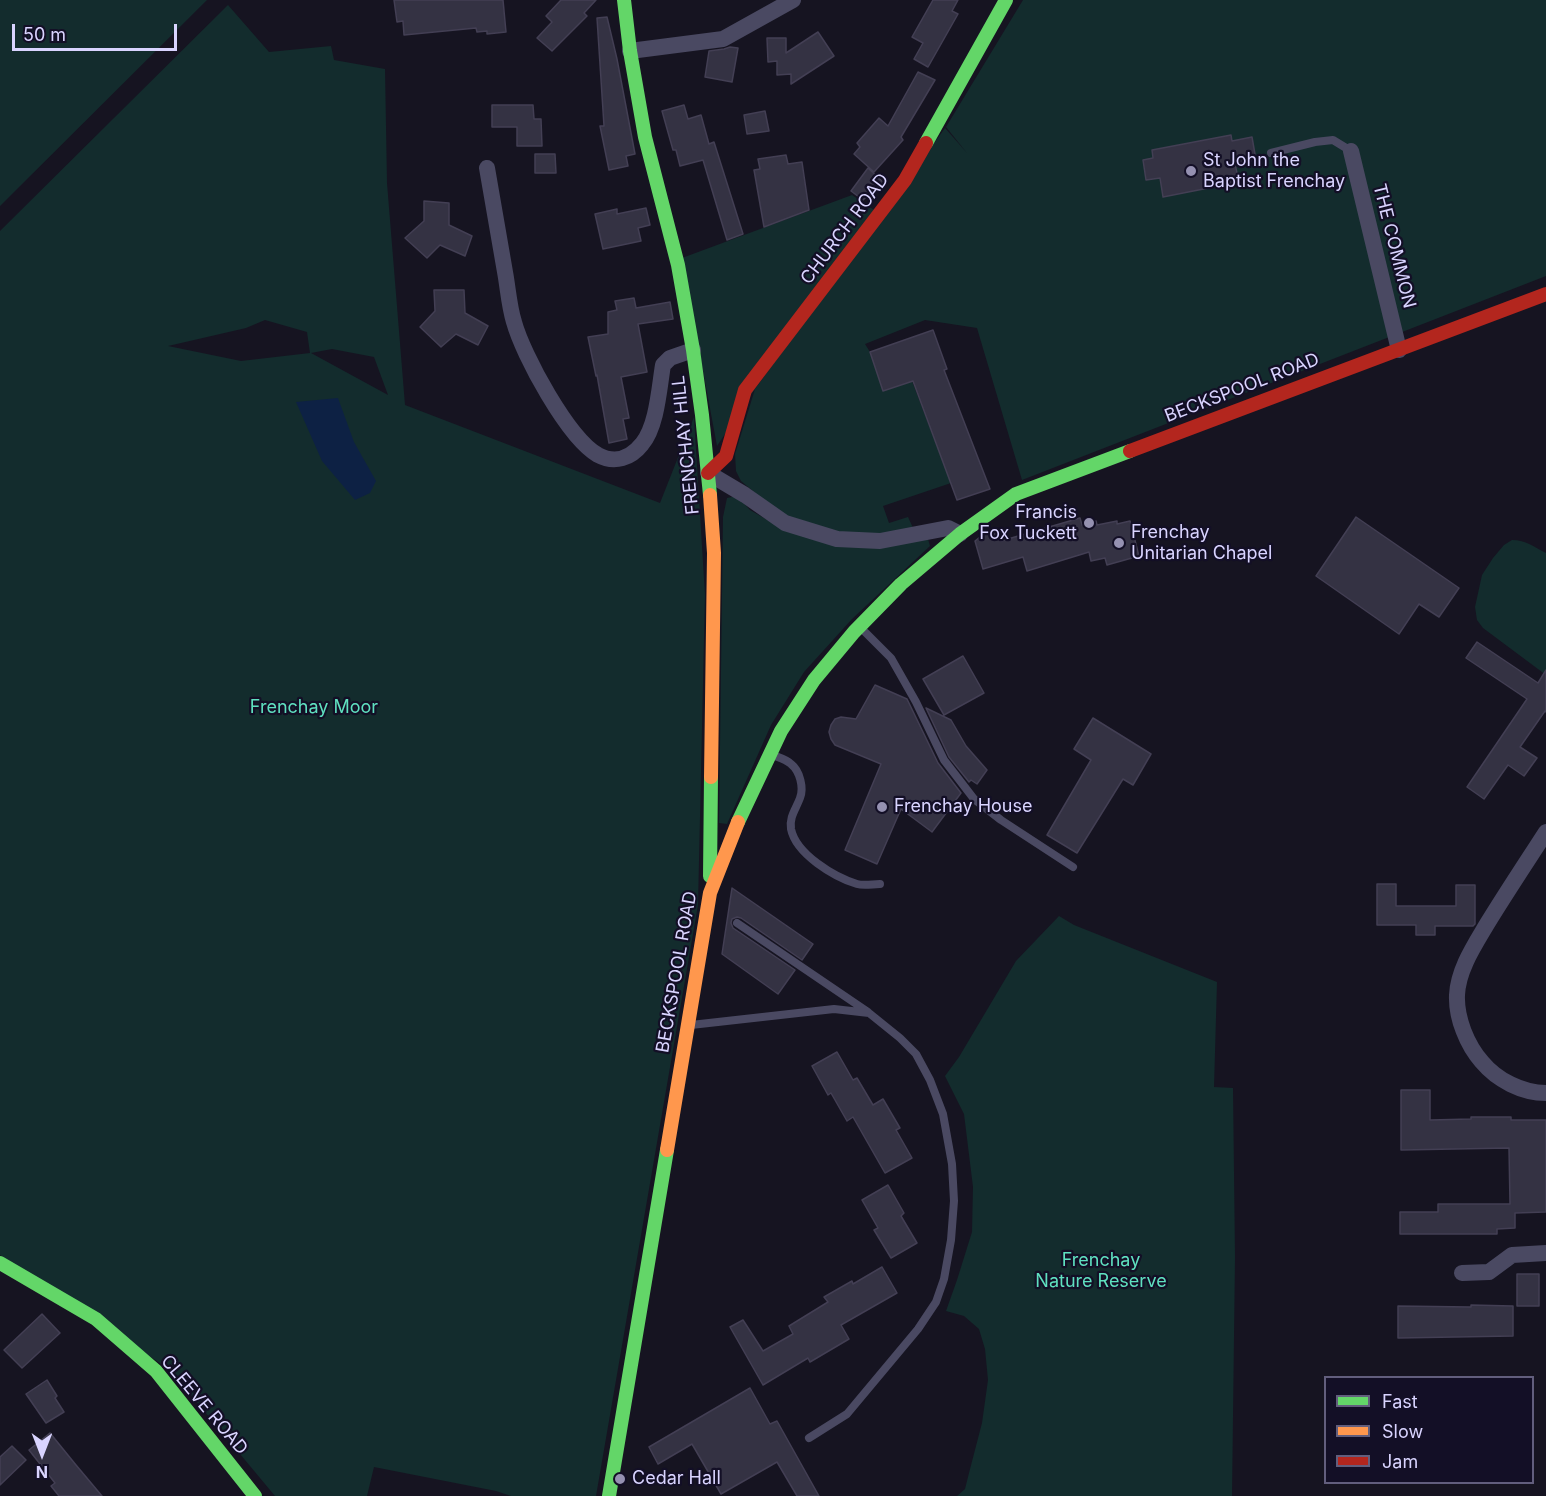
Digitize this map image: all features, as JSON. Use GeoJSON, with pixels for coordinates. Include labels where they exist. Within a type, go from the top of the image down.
{"type":"FeatureCollection","features":[{"type":"Feature","properties":{"kind":"street","name":"FRENCHAY HILL"},"geometry":{"type":"LineString","coordinates":[[624,0],[645,137],[678,265],[693,350],[708,473],[714,553],[710,893]]}},
{"type":"Feature","properties":{"kind":"street"},"geometry":{"type":"LineString","coordinates":[[630,51],[723,39],[793,0]]}},
{"type":"Feature","properties":{"kind":"street","name":"CHURCH ROAD"},"geometry":{"type":"LineString","coordinates":[[708,473],[726,456],[745,390],[905,180],[1006,0]]}},
{"type":"Feature","properties":{"kind":"street","name":"THE COMMON"},"geometry":{"type":"LineString","coordinates":[[1351,151],[1399,350]]}},
{"type":"Feature","properties":{"kind":"street"},"geometry":{"type":"LineString","coordinates":[[487,168],[514,322],[530,362],[555,406],[580,439],[592,450],[614,461],[630,456],[643,443],[652,424],[663,365],[670,358],[693,350]]}},
{"type":"Feature","properties":{"kind":"street","name":"BECKSPOOL ROAD"},"geometry":{"type":"LineString","coordinates":[[609,1496],[710,893],[733,832],[770,753],[781,731],[814,680],[859,627],[901,584],[960,534],[1016,494],[1546,294]]}},
{"type":"Feature","properties":{"kind":"street"},"geometry":{"type":"LineString","coordinates":[[708,473],[746,495],[785,523],[837,539],[880,541],[948,528],[960,534]]}},
{"type":"Feature","properties":{"kind":"street"},"geometry":{"type":"LineString","coordinates":[[1546,832],[1473,947],[1462,972],[1457,993],[1457,1006],[1468,1040],[1488,1069],[1518,1088],[1546,1093]]}},
{"type":"Feature","properties":{"kind":"street"},"geometry":{"type":"LineString","coordinates":[[1462,1273],[1489,1272],[1512,1255],[1546,1253]]}},
{"type":"Feature","properties":{"kind":"street","name":"CLEEVE ROAD"},"geometry":{"type":"LineString","coordinates":[[0,1263],[96,1318],[156,1371],[255,1496]]}},
{"type":"Feature","properties":{"kind":"lane"},"geometry":{"type":"LineString","coordinates":[[1271,153],[1333,140],[1351,151]]}},
{"type":"Feature","properties":{"kind":"lane"},"geometry":{"type":"LineString","coordinates":[[859,627],[891,658],[916,702],[944,760],[974,800],[1073,867]]}},
{"type":"Feature","properties":{"kind":"lane"},"geometry":{"type":"LineString","coordinates":[[770,753],[792,764],[800,776],[801,791],[791,819],[791,830],[797,843],[815,862],[830,872],[859,885],[880,884]]}},
{"type":"Feature","properties":{"kind":"lane"},"geometry":{"type":"LineString","coordinates":[[737,923],[869,1013],[916,1054],[930,1080],[943,1114],[952,1164],[954,1201],[951,1240],[944,1279],[936,1302],[918,1329],[848,1414],[809,1438]]}},
{"type":"Feature","properties":{"kind":"lane"},"geometry":{"type":"LineString","coordinates":[[687,1025],[834,1009],[869,1013]]}},
{"type":"Feature","properties":{"kind":"green space"},"geometry":{"type":"Polygon","coordinates":[[[0,0],[207,0],[0,206],[0,0]]]}},
{"type":"Feature","properties":{"kind":"green space"},"geometry":{"type":"Polygon","coordinates":[[[1023,0],[1546,0],[1546,276],[1022,480],[977,328],[925,320],[865,344],[870,352],[883,391],[912,381],[951,483],[883,506],[889,523],[908,517],[914,530],[881,535],[839,533],[789,517],[741,481],[736,471],[735,454],[755,389],[945,128],[967,153],[946,127],[1023,0]]]}},
{"type":"Feature","properties":{"kind":"green space","name":"Frenchay Moor"},"geometry":{"type":"Polygon","coordinates":[[[228,5],[269,52],[331,46],[334,60],[385,69],[387,183],[405,405],[660,503],[694,417],[705,595],[698,905],[596,1496],[511,1496],[374,1467],[367,1496],[275,1496],[170,1370],[0,1255],[0,231],[228,5]],[[265,320],[246,328],[168,346],[241,361],[310,353],[307,332],[265,320]],[[332,349],[311,353],[388,395],[374,357],[332,349]]]}},
{"type":"Feature","properties":{"kind":"green space"},"geometry":{"type":"Polygon","coordinates":[[[852,195],[874,210],[717,446],[682,258],[852,195]]]}},
{"type":"Feature","properties":{"kind":"green space"},"geometry":{"type":"Polygon","coordinates":[[[737,496],[750,510],[785,530],[928,539],[930,546],[852,619],[804,672],[771,725],[727,824],[719,823],[723,517],[727,498],[737,496]]]}},
{"type":"Feature","properties":{"kind":"green space"},"geometry":{"type":"Polygon","coordinates":[[[1512,540],[1526,543],[1546,553],[1546,675],[1483,628],[1477,620],[1475,607],[1482,575],[1504,545],[1512,540]]]}},
{"type":"Feature","properties":{"kind":"green space","name":"Frenchay Nature Reserve"},"geometry":{"type":"Polygon","coordinates":[[[1059,916],[1074,925],[1217,982],[1214,1087],[1233,1088],[1235,1257],[1232,1496],[957,1496],[965,1489],[982,1423],[988,1380],[985,1349],[979,1329],[964,1316],[946,1311],[972,1232],[973,1187],[964,1114],[945,1076],[959,1057],[1016,961],[1059,916]]]}},
{"type":"Feature","properties":{"kind":"water"},"geometry":{"type":"Polygon","coordinates":[[[338,398],[354,442],[376,481],[370,493],[355,500],[322,461],[296,402],[338,398]]]}},
{"type":"Feature","properties":{"kind":"building"},"geometry":{"type":"Polygon","coordinates":[[[394,0],[503,0],[506,32],[487,34],[487,31],[477,32],[476,28],[404,35],[403,21],[397,22],[394,0]]]}},
{"type":"Feature","properties":{"kind":"building"},"geometry":{"type":"Polygon","coordinates":[[[561,0],[596,0],[584,13],[587,16],[552,51],[537,38],[552,22],[546,16],[561,0]]]}},
{"type":"Feature","properties":{"kind":"building"},"geometry":{"type":"Polygon","coordinates":[[[933,0],[958,0],[952,11],[958,14],[928,67],[914,59],[923,43],[912,37],[933,0]]]}},
{"type":"Feature","properties":{"kind":"building"},"geometry":{"type":"Polygon","coordinates":[[[607,17],[635,154],[626,156],[628,166],[609,170],[600,126],[604,126],[597,18],[607,17]]]}},
{"type":"Feature","properties":{"kind":"building"},"geometry":{"type":"Polygon","coordinates":[[[818,32],[834,56],[791,84],[791,74],[777,75],[777,61],[768,62],[767,38],[786,38],[786,53],[818,32]]]}},
{"type":"Feature","properties":{"kind":"building"},"geometry":{"type":"Polygon","coordinates":[[[730,47],[738,48],[732,82],[705,77],[709,51],[730,47]]]}},
{"type":"Feature","properties":{"kind":"building"},"geometry":{"type":"Polygon","coordinates":[[[918,72],[935,80],[901,137],[903,140],[874,172],[854,154],[860,147],[857,143],[879,118],[888,126],[918,72]]]}},
{"type":"Feature","properties":{"kind":"building"},"geometry":{"type":"Polygon","coordinates":[[[492,105],[533,105],[534,119],[541,119],[542,146],[517,146],[517,127],[492,127],[492,105]]]}},
{"type":"Feature","properties":{"kind":"building"},"geometry":{"type":"Polygon","coordinates":[[[684,105],[688,119],[701,115],[709,144],[714,142],[743,234],[727,240],[703,160],[680,166],[662,111],[684,105]]]}},
{"type":"Feature","properties":{"kind":"building"},"geometry":{"type":"Polygon","coordinates":[[[765,111],[769,131],[747,134],[744,115],[765,111]]]}},
{"type":"Feature","properties":{"kind":"building","name":"St John the Baptist Frenchay"},"geometry":{"type":"Polygon","coordinates":[[[1231,135],[1232,141],[1252,137],[1256,160],[1235,164],[1239,182],[1163,197],[1160,178],[1146,180],[1143,160],[1153,158],[1152,150],[1231,135]]]}},
{"type":"Feature","properties":{"kind":"building"},"geometry":{"type":"Polygon","coordinates":[[[535,154],[555,154],[556,173],[535,173],[535,154]]]}},
{"type":"Feature","properties":{"kind":"building"},"geometry":{"type":"Polygon","coordinates":[[[786,155],[788,164],[802,162],[809,210],[764,227],[754,170],[760,169],[758,159],[786,155]]]}},
{"type":"Feature","properties":{"kind":"building"},"geometry":{"type":"Polygon","coordinates":[[[868,168],[883,182],[863,200],[851,191],[868,168]]]}},
{"type":"Feature","properties":{"kind":"building"},"geometry":{"type":"Polygon","coordinates":[[[424,201],[449,203],[449,225],[472,236],[465,256],[440,245],[427,258],[405,238],[424,221],[424,201]]]}},
{"type":"Feature","properties":{"kind":"building"},"geometry":{"type":"Polygon","coordinates":[[[646,208],[650,225],[638,228],[641,241],[603,249],[595,214],[617,209],[617,214],[646,208]]]}},
{"type":"Feature","properties":{"kind":"building"},"geometry":{"type":"Polygon","coordinates":[[[434,290],[464,290],[465,313],[488,326],[478,345],[456,334],[441,347],[420,327],[435,311],[434,290]]]}},
{"type":"Feature","properties":{"kind":"building"},"geometry":{"type":"Polygon","coordinates":[[[634,298],[636,308],[670,302],[673,319],[638,324],[647,372],[621,377],[629,418],[623,419],[627,439],[609,443],[588,337],[608,334],[608,312],[617,310],[615,301],[634,298]]]}},
{"type":"Feature","properties":{"kind":"building"},"geometry":{"type":"Polygon","coordinates":[[[933,330],[947,369],[944,370],[990,489],[957,500],[913,381],[883,391],[870,352],[933,330]]]}},
{"type":"Feature","properties":{"kind":"building"},"geometry":{"type":"Polygon","coordinates":[[[1356,517],[1459,588],[1439,617],[1419,604],[1399,634],[1316,576],[1356,517]]]}},
{"type":"Feature","properties":{"kind":"building"},"geometry":{"type":"Polygon","coordinates":[[[1080,518],[1082,525],[1096,521],[1097,525],[1130,521],[1139,556],[1107,565],[1105,558],[1091,561],[1089,552],[1027,571],[1023,557],[983,569],[975,541],[985,533],[997,530],[1001,541],[1080,518]]]}},
{"type":"Feature","properties":{"kind":"building"},"geometry":{"type":"Polygon","coordinates":[[[1477,642],[1538,683],[1546,670],[1546,712],[1520,747],[1537,758],[1524,776],[1508,765],[1484,799],[1467,787],[1527,699],[1466,658],[1477,642]]]}},
{"type":"Feature","properties":{"kind":"building"},"geometry":{"type":"Polygon","coordinates":[[[963,656],[984,693],[944,715],[923,679],[963,656]]]}},
{"type":"Feature","properties":{"kind":"building"},"geometry":{"type":"Polygon","coordinates":[[[875,685],[907,699],[938,763],[961,793],[932,832],[901,809],[877,864],[845,850],[881,764],[835,745],[829,732],[835,719],[841,717],[856,719],[875,685]]]}},
{"type":"Feature","properties":{"kind":"building"},"geometry":{"type":"Polygon","coordinates":[[[926,708],[951,720],[966,746],[987,770],[977,784],[971,780],[969,782],[949,757],[926,708]]]}},
{"type":"Feature","properties":{"kind":"building"},"geometry":{"type":"Polygon","coordinates":[[[1093,718],[1151,754],[1133,785],[1123,779],[1077,853],[1047,835],[1091,760],[1074,749],[1093,718]]]}},
{"type":"Feature","properties":{"kind":"building"},"geometry":{"type":"Polygon","coordinates":[[[1377,884],[1396,884],[1396,906],[1456,906],[1456,885],[1475,885],[1475,924],[1473,926],[1435,926],[1435,935],[1416,935],[1416,925],[1377,925],[1377,884]]]}},
{"type":"Feature","properties":{"kind":"building"},"geometry":{"type":"Polygon","coordinates":[[[732,888],[813,944],[802,960],[741,918],[732,919],[733,928],[795,970],[778,994],[722,954],[732,888]]]}},
{"type":"Feature","properties":{"kind":"building"},"geometry":{"type":"Polygon","coordinates":[[[837,1052],[853,1080],[857,1078],[873,1105],[883,1099],[900,1128],[896,1130],[912,1158],[885,1173],[853,1117],[847,1121],[831,1093],[828,1095],[812,1066],[837,1052]]]}},
{"type":"Feature","properties":{"kind":"building"},"geometry":{"type":"Polygon","coordinates":[[[1401,1090],[1430,1090],[1430,1120],[1511,1117],[1511,1120],[1546,1120],[1546,1212],[1515,1213],[1515,1228],[1497,1229],[1497,1234],[1400,1234],[1400,1212],[1438,1212],[1438,1204],[1510,1204],[1509,1148],[1401,1150],[1401,1090]]]}},
{"type":"Feature","properties":{"kind":"building"},"geometry":{"type":"Polygon","coordinates":[[[888,1185],[904,1213],[901,1216],[917,1243],[891,1258],[874,1230],[878,1228],[862,1200],[888,1185]]]}},
{"type":"Feature","properties":{"kind":"building"},"geometry":{"type":"Polygon","coordinates":[[[882,1267],[897,1293],[841,1325],[849,1339],[810,1362],[808,1358],[763,1385],[730,1327],[743,1320],[763,1351],[793,1334],[789,1326],[828,1302],[824,1297],[882,1267]]]}},
{"type":"Feature","properties":{"kind":"building"},"geometry":{"type":"Polygon","coordinates":[[[1517,1274],[1539,1274],[1539,1306],[1517,1306],[1517,1274]]]}},
{"type":"Feature","properties":{"kind":"building"},"geometry":{"type":"Polygon","coordinates":[[[1471,1305],[1513,1306],[1513,1336],[1398,1338],[1398,1306],[1471,1307],[1471,1305]]]}},
{"type":"Feature","properties":{"kind":"building"},"geometry":{"type":"Polygon","coordinates":[[[42,1314],[60,1333],[22,1368],[4,1350],[42,1314]]]}},
{"type":"Feature","properties":{"kind":"building"},"geometry":{"type":"Polygon","coordinates":[[[47,1380],[64,1412],[46,1423],[26,1394],[47,1380]]]}},
{"type":"Feature","properties":{"kind":"building"},"geometry":{"type":"Polygon","coordinates":[[[750,1388],[770,1424],[777,1421],[819,1496],[797,1496],[777,1462],[721,1494],[692,1444],[658,1464],[649,1447],[750,1388]]]}},
{"type":"Feature","properties":{"kind":"building"},"geometry":{"type":"Polygon","coordinates":[[[50,1433],[102,1496],[59,1496],[51,1486],[55,1483],[29,1450],[50,1433]]]}},
{"type":"Feature","properties":{"kind":"building"},"geometry":{"type":"Polygon","coordinates":[[[12,1446],[26,1460],[0,1485],[0,1457],[12,1446]]]}},
{"type":"Feature","properties":{"kind":"traffic: fast"},"geometry":{"type":"LineString","coordinates":[[624,0],[645,137],[678,265],[693,350],[710,495]]}},
{"type":"Feature","properties":{"kind":"traffic: fast"},"geometry":{"type":"LineString","coordinates":[[926,143],[1006,0]]}},
{"type":"Feature","properties":{"kind":"traffic: fast"},"geometry":{"type":"LineString","coordinates":[[738,822],[781,731],[814,680],[854,632],[901,584],[960,534],[1016,494],[1130,451]]}},
{"type":"Feature","properties":{"kind":"traffic: fast"},"geometry":{"type":"LineString","coordinates":[[710,876],[711,777]]}},
{"type":"Feature","properties":{"kind":"traffic: fast"},"geometry":{"type":"LineString","coordinates":[[609,1496],[667,1150]]}},
{"type":"Feature","properties":{"kind":"traffic: fast"},"geometry":{"type":"LineString","coordinates":[[0,1263],[96,1319],[156,1371],[255,1496]]}},
{"type":"Feature","properties":{"kind":"traffic: slow"},"geometry":{"type":"LineString","coordinates":[[710,495],[714,553],[711,777]]}},
{"type":"Feature","properties":{"kind":"traffic: slow"},"geometry":{"type":"LineString","coordinates":[[667,1150],[710,893],[738,822]]}},
{"type":"Feature","properties":{"kind":"traffic: jam"},"geometry":{"type":"LineString","coordinates":[[708,473],[726,456],[745,390],[905,180],[926,143]]}},
{"type":"Feature","properties":{"kind":"traffic: jam"},"geometry":{"type":"LineString","coordinates":[[1130,451],[1546,294]]}},
{"type":"Feature","properties":{"kind":"place","name":"St John the Baptist Frenchay"},"geometry":{"type":"Point","coordinates":[1191,171]}},
{"type":"Feature","properties":{"kind":"place","name":"Francis Fox Tuckett"},"geometry":{"type":"Point","coordinates":[1089,523]}},
{"type":"Feature","properties":{"kind":"place","name":"Frenchay Unitarian Chapel"},"geometry":{"type":"Point","coordinates":[1119,543]}},
{"type":"Feature","properties":{"kind":"place","name":"Frenchay House"},"geometry":{"type":"Point","coordinates":[882,807]}},
{"type":"Feature","properties":{"kind":"place","name":"Cedar Hall"},"geometry":{"type":"Point","coordinates":[620,1479]}}]}
